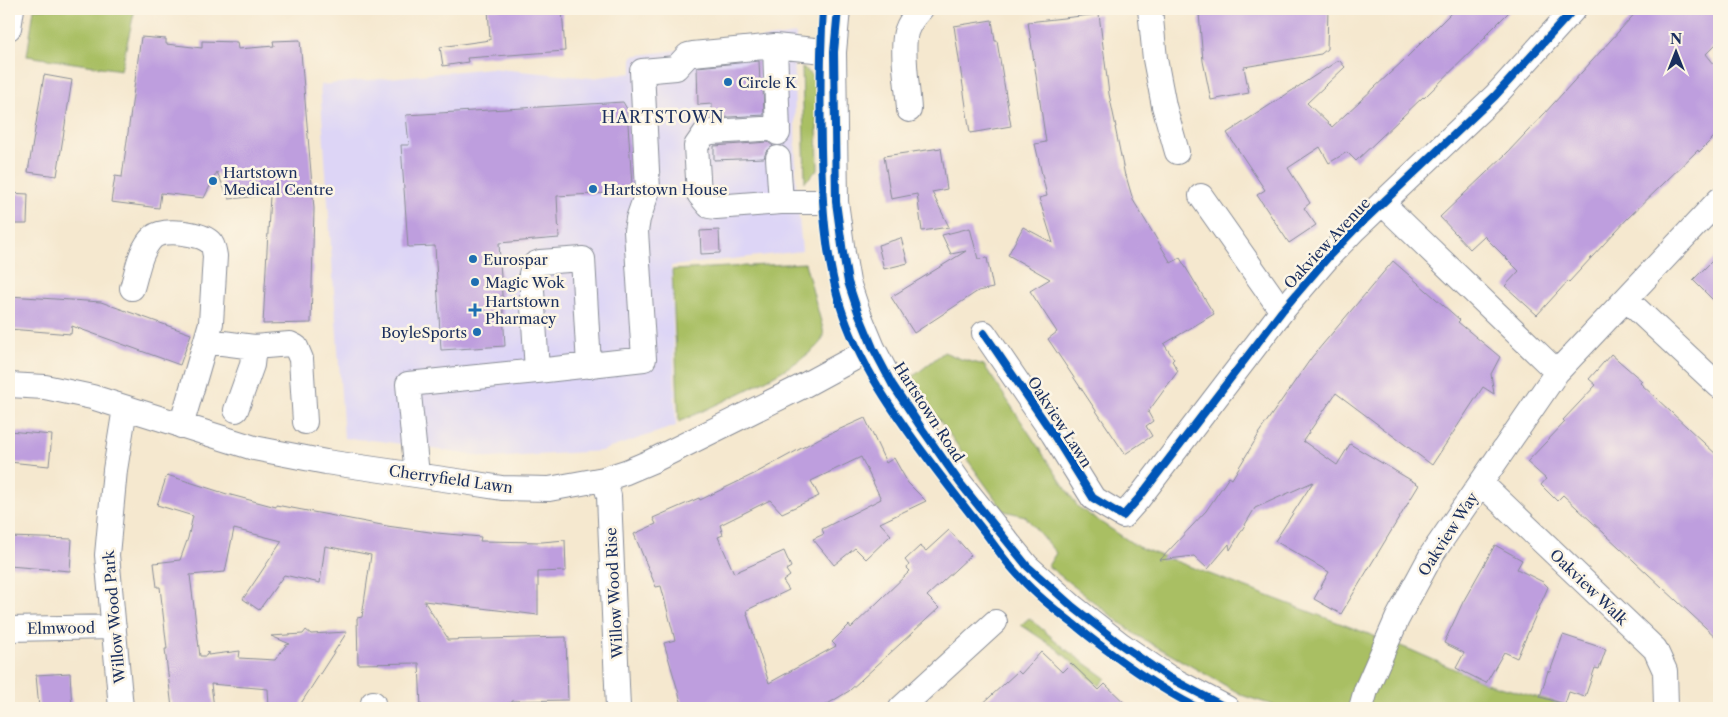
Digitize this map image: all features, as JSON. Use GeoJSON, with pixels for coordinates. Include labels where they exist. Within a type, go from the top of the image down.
{"type":"FeatureCollection","features":[{"type":"Feature","properties":{"kind":"street"},"geometry":{"type":"LineString","coordinates":[[9,28],[12,9]]}},
{"type":"Feature","properties":{"kind":"street","name":"Hartstown Road"},"geometry":{"type":"LineString","coordinates":[[838,9],[834,52],[836,202],[848,282],[873,348],[892,384],[960,483],[1026,566],[1073,607],[1120,644],[1168,677],[1228,708]]}},
{"type":"Feature","properties":{"kind":"street"},"geometry":{"type":"LineString","coordinates":[[909,110],[905,51],[906,32],[913,17],[921,9]]}},
{"type":"Feature","properties":{"kind":"street"},"geometry":{"type":"LineString","coordinates":[[1150,9],[1155,59],[1164,106],[1177,152]]}},
{"type":"Feature","properties":{"kind":"street","name":"Oakview Avenue"},"geometry":{"type":"LineString","coordinates":[[1123,516],[1144,493],[1282,311],[1330,255],[1495,96],[1574,9]]}},
{"type":"Feature","properties":{"kind":"street"},"geometry":{"type":"LineString","coordinates":[[775,46],[778,130],[712,132],[705,134],[696,146],[699,194],[709,206],[716,207],[781,202],[836,202]]}},
{"type":"Feature","properties":{"kind":"street"},"geometry":{"type":"LineString","coordinates":[[417,475],[408,384],[644,359],[636,232],[638,219],[648,190],[642,71],[676,68],[688,56],[693,54],[775,46],[834,52]]}},
{"type":"Feature","properties":{"kind":"street"},"geometry":{"type":"LineString","coordinates":[[778,158],[781,202]]}},
{"type":"Feature","properties":{"kind":"street"},"geometry":{"type":"LineString","coordinates":[[1201,196],[1282,311]]}},
{"type":"Feature","properties":{"kind":"street","name":"Oakview Way"},"geometry":{"type":"LineString","coordinates":[[1361,708],[1366,690],[1397,619],[1432,554],[1557,372],[1719,200]]}},
{"type":"Feature","properties":{"kind":"street"},"geometry":{"type":"LineString","coordinates":[[1382,204],[1557,372]]}},
{"type":"Feature","properties":{"kind":"street"},"geometry":{"type":"LineString","coordinates":[[132,288],[145,247],[156,235],[162,232],[171,232],[202,238],[208,240],[213,247],[215,256],[212,313],[207,341],[181,426]]}},
{"type":"Feature","properties":{"kind":"street"},"geometry":{"type":"LineString","coordinates":[[537,371],[531,274],[535,264],[540,262],[583,259],[589,366]]}},
{"type":"Feature","properties":{"kind":"street"},"geometry":{"type":"LineString","coordinates":[[1626,299],[1719,386]]}},
{"type":"Feature","properties":{"kind":"street","name":"Oakview Lawn"},"geometry":{"type":"LineString","coordinates":[[984,333],[1093,498],[1123,516]]}},
{"type":"Feature","properties":{"kind":"street"},"geometry":{"type":"LineString","coordinates":[[207,341],[254,346],[290,344],[296,347],[300,359],[305,422]]}},
{"type":"Feature","properties":{"kind":"street"},"geometry":{"type":"LineString","coordinates":[[236,410],[252,366],[254,346]]}},
{"type":"Feature","properties":{"kind":"street","name":"Cherryfield Lawn"},"geometry":{"type":"LineString","coordinates":[[9,385],[45,387],[92,397],[254,448],[326,462],[502,488],[523,489],[565,487],[604,479],[632,470],[684,446],[873,348]]}},
{"type":"Feature","properties":{"kind":"street","name":"Willow Wood Park"},"geometry":{"type":"LineString","coordinates":[[122,708],[107,555],[115,470],[125,408]]}},
{"type":"Feature","properties":{"kind":"street","name":"Willow Wood Rise"},"geometry":{"type":"LineString","coordinates":[[604,479],[609,496],[618,708]]}},
{"type":"Feature","properties":{"kind":"street","name":"Oakview Walk"},"geometry":{"type":"LineString","coordinates":[[1481,483],[1654,649],[1665,671],[1666,706]]}},
{"type":"Feature","properties":{"kind":"street"},"geometry":{"type":"LineString","coordinates":[[901,708],[995,622]]}},
{"type":"Feature","properties":{"kind":"street","name":"Elmwood"},"geometry":{"type":"LineString","coordinates":[[9,629],[114,627]]}},
{"type":"Feature","properties":{"kind":"shaded area"},"geometry":{"type":"Polygon","coordinates":[[[796,34],[794,65],[796,183],[802,251],[671,266],[676,426],[601,451],[491,458],[381,441],[344,438],[320,85],[490,68],[592,78],[632,73],[632,56],[796,34]]]}},
{"type":"Feature","properties":{"kind":"green space"},"geometry":{"type":"Polygon","coordinates":[[[34,9],[135,9],[121,70],[27,56],[34,9]]]}},
{"type":"Feature","properties":{"kind":"green space"},"geometry":{"type":"Polygon","coordinates":[[[802,67],[816,79],[818,169],[805,182],[802,67]]]}},
{"type":"Feature","properties":{"kind":"green space"},"geometry":{"type":"Polygon","coordinates":[[[805,263],[823,329],[823,336],[816,347],[801,359],[758,384],[679,422],[672,270],[805,263]]]}},
{"type":"Feature","properties":{"kind":"green space"},"geometry":{"type":"Polygon","coordinates":[[[944,352],[984,365],[1078,507],[1138,547],[1411,650],[1486,683],[1575,708],[1282,708],[1244,696],[1136,635],[1048,566],[1056,553],[1025,516],[1004,511],[910,379],[944,352]]]}},
{"type":"Feature","properties":{"kind":"green space"},"geometry":{"type":"Polygon","coordinates":[[[1029,618],[1068,651],[1106,678],[1099,686],[1057,649],[1021,625],[1029,618]]]}},
{"type":"Feature","properties":{"kind":"building"},"geometry":{"type":"Polygon","coordinates":[[[488,9],[562,9],[565,51],[467,58],[468,62],[443,66],[440,47],[490,40],[488,9]]]}},
{"type":"Feature","properties":{"kind":"building"},"geometry":{"type":"Polygon","coordinates":[[[1238,9],[1238,12],[1285,12],[1285,9],[1328,9],[1327,49],[1321,54],[1244,67],[1249,93],[1211,100],[1203,61],[1199,13],[1238,9]]]}},
{"type":"Feature","properties":{"kind":"building"},"geometry":{"type":"Polygon","coordinates":[[[1455,9],[1512,9],[1424,98],[1356,161],[1347,152],[1329,163],[1320,147],[1288,168],[1310,203],[1304,208],[1316,225],[1289,243],[1257,195],[1265,190],[1227,133],[1339,60],[1345,67],[1307,103],[1332,127],[1403,61],[1455,9]]]}},
{"type":"Feature","properties":{"kind":"building"},"geometry":{"type":"Polygon","coordinates":[[[1639,9],[1719,9],[1719,41],[1706,54],[1719,70],[1719,132],[1627,219],[1537,315],[1505,286],[1519,271],[1484,236],[1470,249],[1440,217],[1507,153],[1639,9]]]}},
{"type":"Feature","properties":{"kind":"building"},"geometry":{"type":"Polygon","coordinates":[[[1099,14],[1115,127],[1125,176],[1133,200],[1171,263],[1180,258],[1214,314],[1164,344],[1174,359],[1172,361],[1178,371],[1148,412],[1153,421],[1146,426],[1152,436],[1125,454],[1048,339],[1057,332],[1030,291],[1050,279],[1008,255],[1023,227],[1053,243],[1039,198],[1047,196],[1035,144],[1046,142],[1028,22],[1099,14]]]}},
{"type":"Feature","properties":{"kind":"building"},"geometry":{"type":"Polygon","coordinates":[[[992,20],[1011,126],[970,133],[954,26],[992,20]]]}},
{"type":"Feature","properties":{"kind":"building","name":"Hartstown Medical Centre"},"geometry":{"type":"Polygon","coordinates":[[[141,37],[166,39],[166,44],[202,48],[202,41],[237,42],[238,49],[274,46],[273,41],[300,40],[314,209],[311,323],[263,324],[270,195],[229,199],[217,172],[204,198],[161,193],[159,208],[111,202],[115,176],[122,177],[141,37]]]}},
{"type":"Feature","properties":{"kind":"building","name":"Circle K"},"geometry":{"type":"Polygon","coordinates":[[[759,61],[760,84],[763,86],[764,115],[712,118],[712,104],[698,105],[697,67],[759,61]]]}},
{"type":"Feature","properties":{"kind":"building"},"geometry":{"type":"Polygon","coordinates":[[[44,75],[72,80],[57,176],[28,172],[44,75]]]}},
{"type":"Feature","properties":{"kind":"building"},"geometry":{"type":"Polygon","coordinates":[[[623,102],[627,109],[632,185],[628,192],[557,196],[559,238],[499,243],[505,346],[441,350],[435,246],[408,247],[401,145],[409,145],[406,115],[623,102]]]}},
{"type":"Feature","properties":{"kind":"building"},"geometry":{"type":"Polygon","coordinates":[[[768,142],[773,146],[766,152],[764,158],[714,160],[714,146],[768,142]]]}},
{"type":"Feature","properties":{"kind":"building"},"geometry":{"type":"Polygon","coordinates":[[[941,148],[947,189],[932,192],[949,227],[922,231],[917,194],[891,199],[884,156],[941,148]]]}},
{"type":"Feature","properties":{"kind":"building"},"geometry":{"type":"Polygon","coordinates":[[[9,193],[28,194],[27,224],[9,224],[9,193]]]}},
{"type":"Feature","properties":{"kind":"building"},"geometry":{"type":"Polygon","coordinates":[[[970,228],[978,259],[987,258],[993,288],[978,291],[914,333],[891,297],[966,251],[951,254],[942,235],[970,228]]]}},
{"type":"Feature","properties":{"kind":"building"},"geometry":{"type":"Polygon","coordinates":[[[719,230],[720,253],[701,254],[700,231],[719,230]]]}},
{"type":"Feature","properties":{"kind":"building"},"geometry":{"type":"Polygon","coordinates":[[[901,238],[908,263],[884,269],[878,245],[901,238]]]}},
{"type":"Feature","properties":{"kind":"building"},"geometry":{"type":"Polygon","coordinates":[[[1719,254],[1719,306],[1693,280],[1719,254]]]}},
{"type":"Feature","properties":{"kind":"building"},"geometry":{"type":"Polygon","coordinates":[[[1393,261],[1460,320],[1458,322],[1500,357],[1491,374],[1494,394],[1483,387],[1432,465],[1336,393],[1303,441],[1337,465],[1350,444],[1419,485],[1341,614],[1314,599],[1329,572],[1275,541],[1313,482],[1255,508],[1230,550],[1229,544],[1208,569],[1194,556],[1160,560],[1206,511],[1229,477],[1232,479],[1258,434],[1312,357],[1393,261]]]}},
{"type":"Feature","properties":{"kind":"building"},"geometry":{"type":"Polygon","coordinates":[[[9,296],[101,302],[191,334],[180,365],[72,326],[71,334],[9,329],[9,296]]]}},
{"type":"Feature","properties":{"kind":"building"},"geometry":{"type":"Polygon","coordinates":[[[1611,354],[1642,381],[1640,383],[1719,457],[1719,640],[1563,495],[1557,501],[1541,485],[1546,479],[1527,462],[1565,422],[1563,420],[1596,385],[1589,379],[1611,354]]]}},
{"type":"Feature","properties":{"kind":"building"},"geometry":{"type":"Polygon","coordinates":[[[865,418],[886,463],[894,458],[908,483],[926,501],[880,523],[891,535],[866,559],[855,548],[834,565],[813,539],[824,534],[822,529],[881,499],[861,457],[811,481],[819,496],[782,513],[770,500],[720,525],[723,535],[718,537],[734,573],[784,551],[791,567],[786,570],[790,576],[783,581],[789,590],[747,610],[769,683],[836,646],[832,642],[849,625],[851,628],[910,571],[907,568],[909,565],[905,560],[920,546],[926,551],[949,530],[971,555],[927,596],[939,608],[849,691],[821,708],[683,708],[664,643],[675,640],[661,586],[656,587],[634,534],[656,524],[653,518],[699,498],[700,500],[754,474],[820,438],[865,418]]]}},
{"type":"Feature","properties":{"kind":"building"},"geometry":{"type":"Polygon","coordinates":[[[9,431],[52,435],[49,466],[9,462],[9,431]]]}},
{"type":"Feature","properties":{"kind":"building"},"geometry":{"type":"Polygon","coordinates":[[[167,475],[276,507],[276,505],[387,526],[481,537],[480,541],[542,542],[565,540],[566,571],[538,572],[538,615],[424,601],[447,637],[447,640],[566,637],[568,700],[512,701],[512,703],[500,704],[500,708],[421,708],[419,663],[358,664],[357,618],[362,617],[371,555],[325,546],[320,583],[284,575],[259,610],[243,599],[282,541],[234,529],[225,572],[190,575],[200,656],[206,656],[208,652],[208,655],[240,651],[239,658],[275,660],[286,645],[290,644],[271,636],[303,634],[306,630],[311,634],[347,632],[298,708],[269,708],[268,689],[211,684],[214,708],[172,708],[160,587],[157,587],[154,563],[180,560],[193,516],[157,505],[167,475]]]}},
{"type":"Feature","properties":{"kind":"building"},"geometry":{"type":"Polygon","coordinates":[[[9,537],[72,539],[70,571],[9,566],[9,537]]]}},
{"type":"Feature","properties":{"kind":"building"},"geometry":{"type":"Polygon","coordinates":[[[1495,545],[1522,560],[1517,569],[1543,582],[1548,587],[1517,658],[1504,652],[1486,683],[1456,668],[1464,653],[1444,643],[1463,602],[1495,545]]]}},
{"type":"Feature","properties":{"kind":"building"},"geometry":{"type":"Polygon","coordinates":[[[1563,635],[1606,649],[1599,669],[1595,668],[1585,697],[1569,692],[1565,704],[1540,697],[1548,671],[1550,672],[1563,635]]]}},
{"type":"Feature","properties":{"kind":"building"},"geometry":{"type":"Polygon","coordinates":[[[1041,652],[1062,672],[1071,663],[1099,690],[1105,684],[1130,708],[978,708],[1018,671],[1021,674],[1041,652]]]}},
{"type":"Feature","properties":{"kind":"building"},"geometry":{"type":"Polygon","coordinates":[[[70,673],[72,708],[39,708],[36,675],[70,673]]]}},
{"type":"Feature","properties":{"kind":"cycle path"},"geometry":{"type":"LineString","coordinates":[[823,9],[820,114],[825,228],[831,267],[840,305],[867,368],[917,445],[1006,562],[1026,583],[1051,606],[1117,658],[1164,689],[1198,708]]}},
{"type":"Feature","properties":{"kind":"cycle path"},"geometry":{"type":"LineString","coordinates":[[838,9],[834,52],[836,202],[843,253],[848,282],[858,312],[873,348],[892,384],[960,483],[1027,566],[1073,607],[1120,644],[1168,677],[1227,708]]}},
{"type":"Feature","properties":{"kind":"cycle path"},"geometry":{"type":"LineString","coordinates":[[984,333],[1053,434],[1093,498],[1123,516],[1139,498],[1282,311],[1330,255],[1495,96],[1574,9]]}},
{"type":"Feature","properties":{"kind":"place","name":"Circle K"},"geometry":{"type":"Point","coordinates":[728,82]}},
{"type":"Feature","properties":{"kind":"place","name":"Hartstown Medical Centre"},"geometry":{"type":"Point","coordinates":[213,181]}},
{"type":"Feature","properties":{"kind":"place","name":"Hartstown House"},"geometry":{"type":"Point","coordinates":[593,189]}},
{"type":"Feature","properties":{"kind":"place","name":"Eurospar"},"geometry":{"type":"Point","coordinates":[473,259]}},
{"type":"Feature","properties":{"kind":"place","name":"Magic Wok"},"geometry":{"type":"Point","coordinates":[475,282]}},
{"type":"Feature","properties":{"kind":"place","name":"Hartstown Pharmacy"},"geometry":{"type":"Point","coordinates":[475,310]}},
{"type":"Feature","properties":{"kind":"place","name":"BoyleSports"},"geometry":{"type":"Point","coordinates":[477,332]}},
{"type":"Feature","properties":{"kind":"district","name":"HARTSTOWN"},"geometry":{"type":"Point","coordinates":[663,117]}}]}
